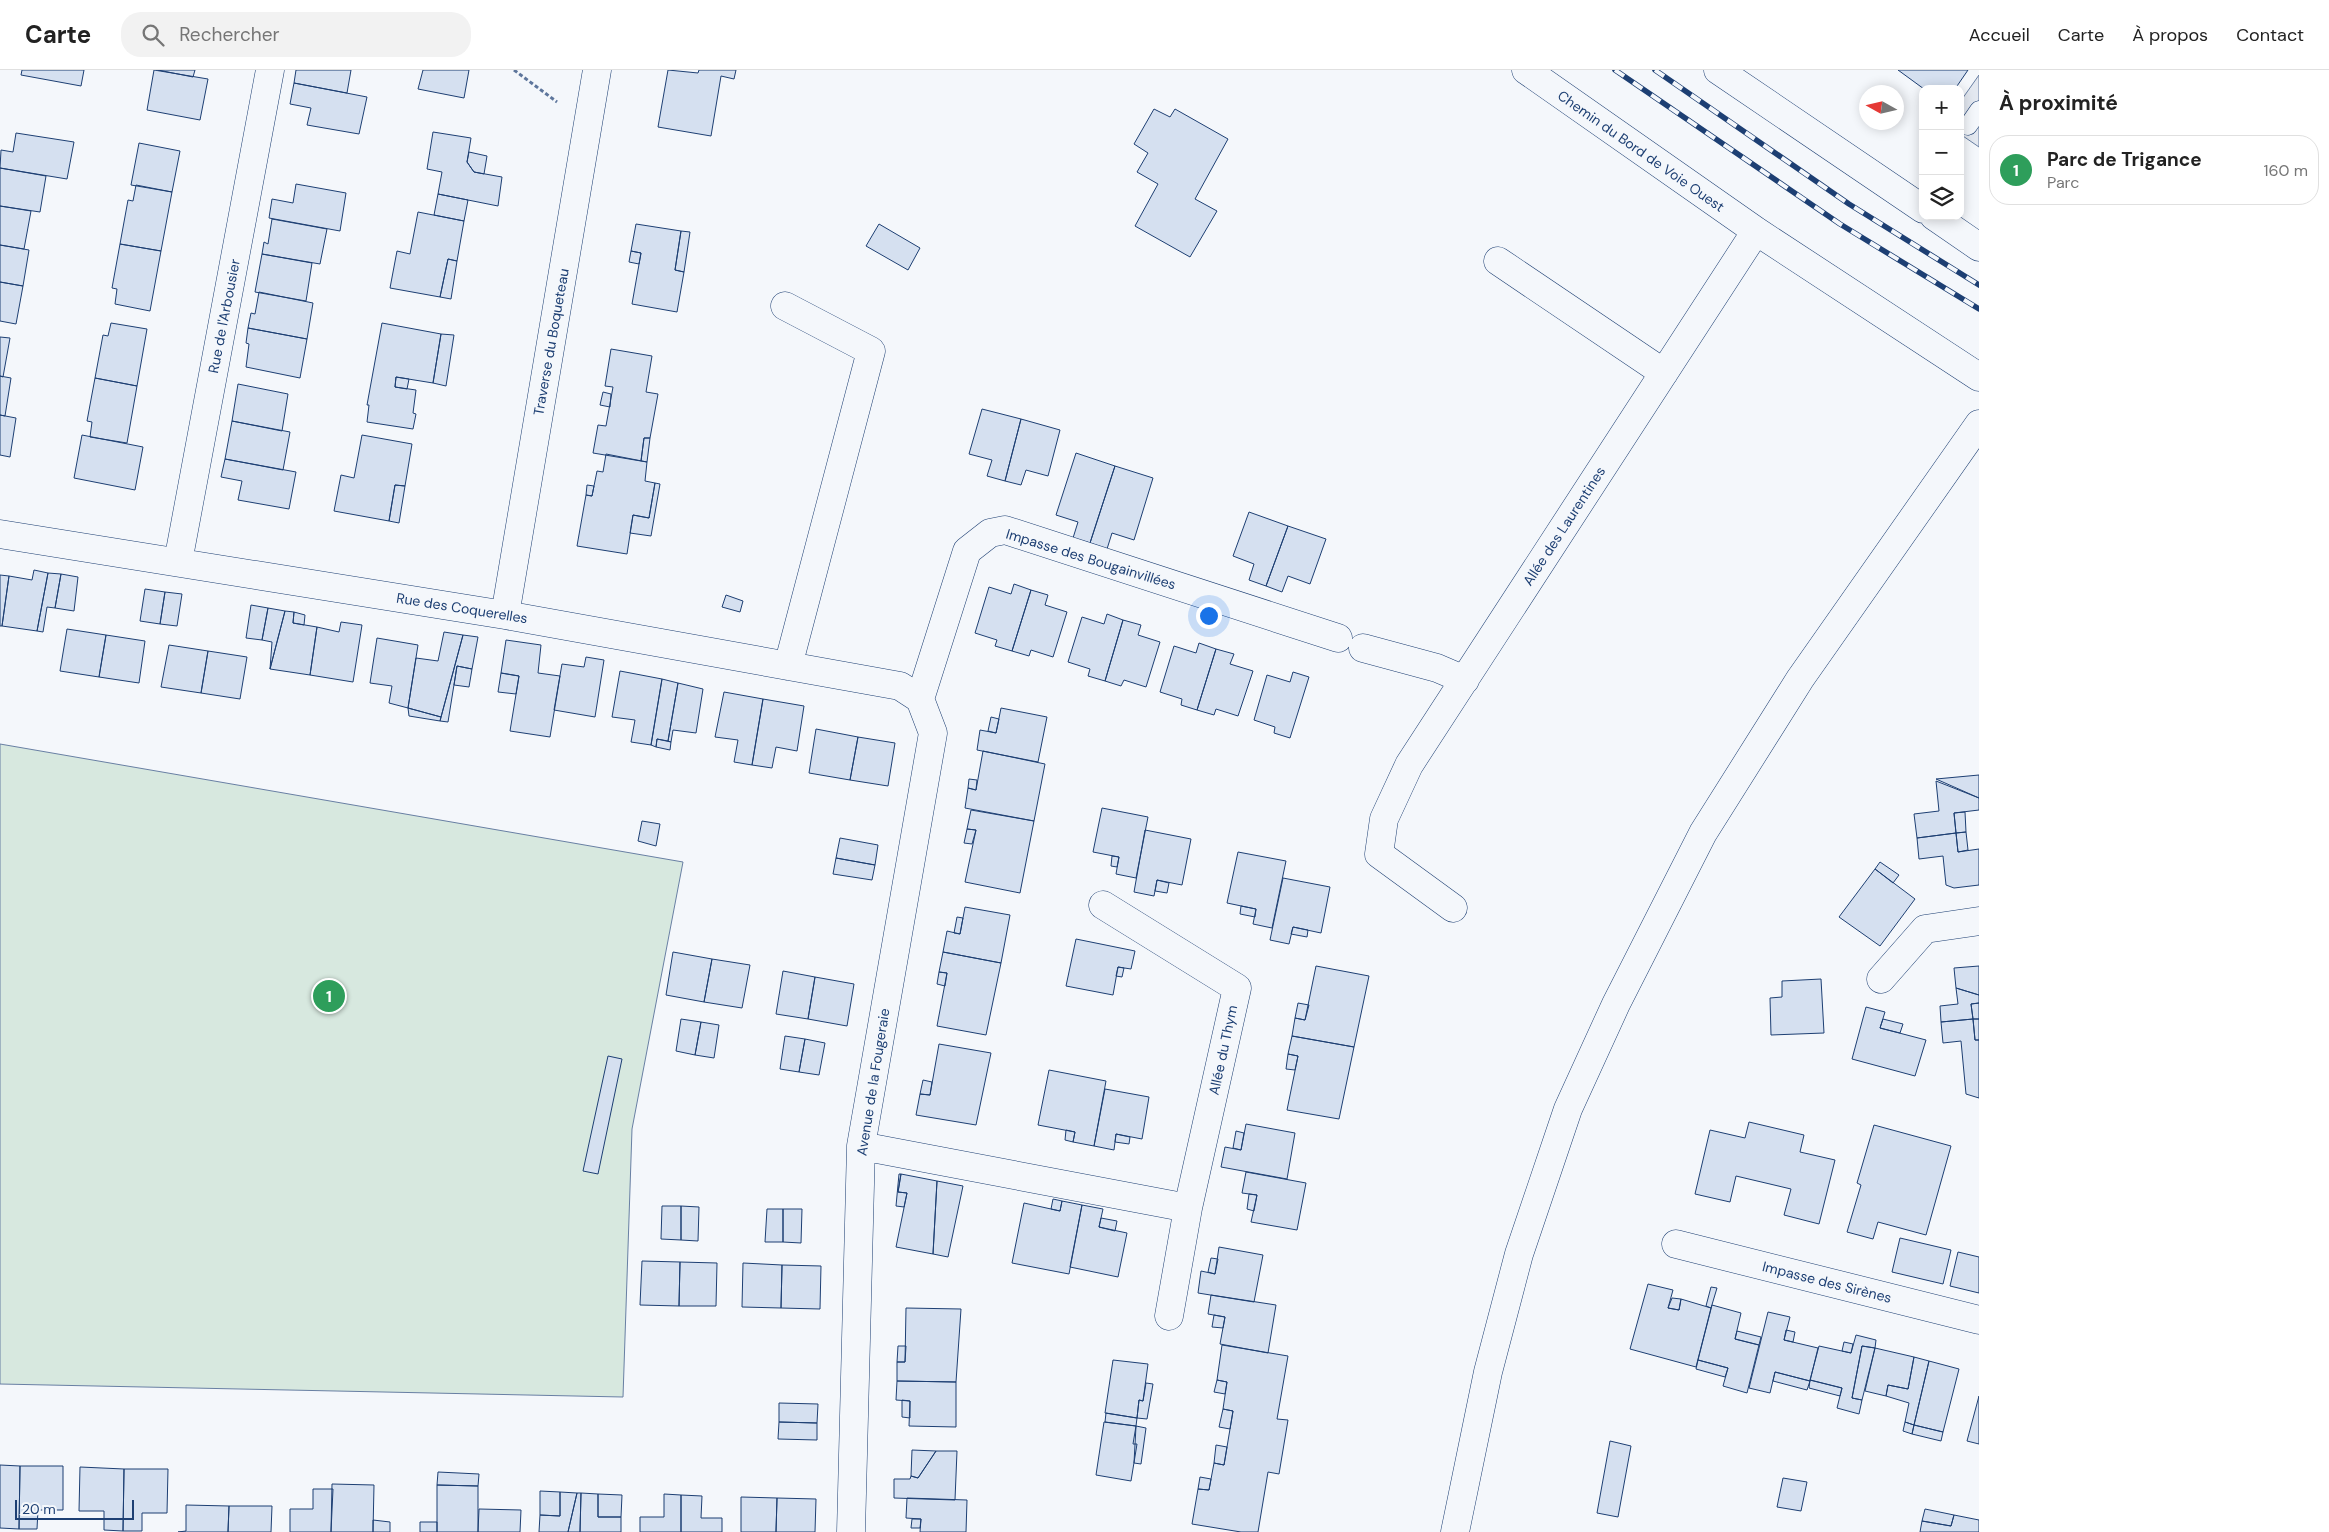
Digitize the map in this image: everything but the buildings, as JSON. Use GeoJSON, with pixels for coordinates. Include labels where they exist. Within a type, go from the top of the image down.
{"type":"FeatureCollection","features":[{"type":"Feature","properties":{"kind":"street","name":"Rue de l'Arbousier"},"geometry":{"type":"LineString","coordinates":[[178,562],[270,70]]}},
{"type":"Feature","properties":{"kind":"street","name":"Traverse du Boqueteau"},"geometry":{"type":"LineString","coordinates":[[505,615],[597,70]]}},
{"type":"Feature","properties":{"kind":"street","name":"Chemin du Bord de Voie Ouest"},"geometry":{"type":"LineString","coordinates":[[1526,70],[1756,231],[1979,377]]}},
{"type":"Feature","properties":{"kind":"street"},"geometry":{"type":"LineString","coordinates":[[1718,70],[1919,206]]}},
{"type":"Feature","properties":{"kind":"street"},"geometry":{"type":"LineString","coordinates":[[1940,220],[1979,247]]}},
{"type":"Feature","properties":{"kind":"street","name":"Allée des Laurentines"},"geometry":{"type":"LineString","coordinates":[[1452,908],[1379,854],[1384,819],[1410,765],[1756,231]]}},
{"type":"Feature","properties":{"kind":"street"},"geometry":{"type":"LineString","coordinates":[[1498,261],[1664,373]]}},
{"type":"Feature","properties":{"kind":"street"},"geometry":{"type":"LineString","coordinates":[[784,306],[871,351],[788,666]]}},
{"type":"Feature","properties":{"kind":"street"},"geometry":{"type":"LineString","coordinates":[[1455,1532],[1486,1381],[1519,1254],[1568,1110],[1616,1004],[1703,833],[1800,679],[1979,424]]}},
{"type":"Feature","properties":{"kind":"street","name":"Impasse des Bougainvillées"},"geometry":{"type":"LineString","coordinates":[[920,699],[967,551],[990,533],[1005,530],[1338,638]]}},
{"type":"Feature","properties":{"kind":"street","name":"Rue des Coquerelles"},"geometry":{"type":"LineString","coordinates":[[0,534],[505,615],[900,686],[920,699]]}},
{"type":"Feature","properties":{"kind":"street"},"geometry":{"type":"LineString","coordinates":[[1364,648],[1437,668],[1465,680]]}},
{"type":"Feature","properties":{"kind":"street","name":"Avenue de la Fougeraie"},"geometry":{"type":"LineString","coordinates":[[851,1532],[861,1146],[933,733],[920,699]]}},
{"type":"Feature","properties":{"kind":"street","name":"Allée du Thym"},"geometry":{"type":"LineString","coordinates":[[1103,905],[1236,988],[1188,1208],[1169,1316]]}},
{"type":"Feature","properties":{"kind":"street"},"geometry":{"type":"LineString","coordinates":[[1881,979],[1925,929],[1979,920]]}},
{"type":"Feature","properties":{"kind":"street"},"geometry":{"type":"LineString","coordinates":[[861,1146],[1188,1208]]}},
{"type":"Feature","properties":{"kind":"street","name":"Impasse des Sirènes"},"geometry":{"type":"LineString","coordinates":[[1676,1244],[1979,1320]]}},
{"type":"Feature","properties":{"kind":"lane"},"geometry":{"type":"LineString","coordinates":[[1968,126],[1979,110]]}},
{"type":"Feature","properties":{"kind":"path"},"geometry":{"type":"LineString","coordinates":[[514,70],[588,124]]}},
{"type":"Feature","properties":{"kind":"shaded area"},"geometry":{"type":"Polygon","coordinates":[[[1979,75],[1979,147],[1964,137],[1964,96],[1979,75]]]}},
{"type":"Feature","properties":{"kind":"shaded area"},"geometry":{"type":"Polygon","coordinates":[[[0,744],[683,862],[632,1129],[623,1397],[0,1384],[0,744]]]}},
{"type":"Feature","properties":{"kind":"railway"},"geometry":{"type":"LineString","coordinates":[[1615,70],[1840,224],[1979,309]]}},
{"type":"Feature","properties":{"kind":"railway"},"geometry":{"type":"LineString","coordinates":[[1655,70],[1849,204],[1979,285]]}},
{"type":"Feature","properties":{"kind":"place","name":"Parc de Trigance"},"geometry":{"type":"Point","coordinates":[329,996]}}]}
